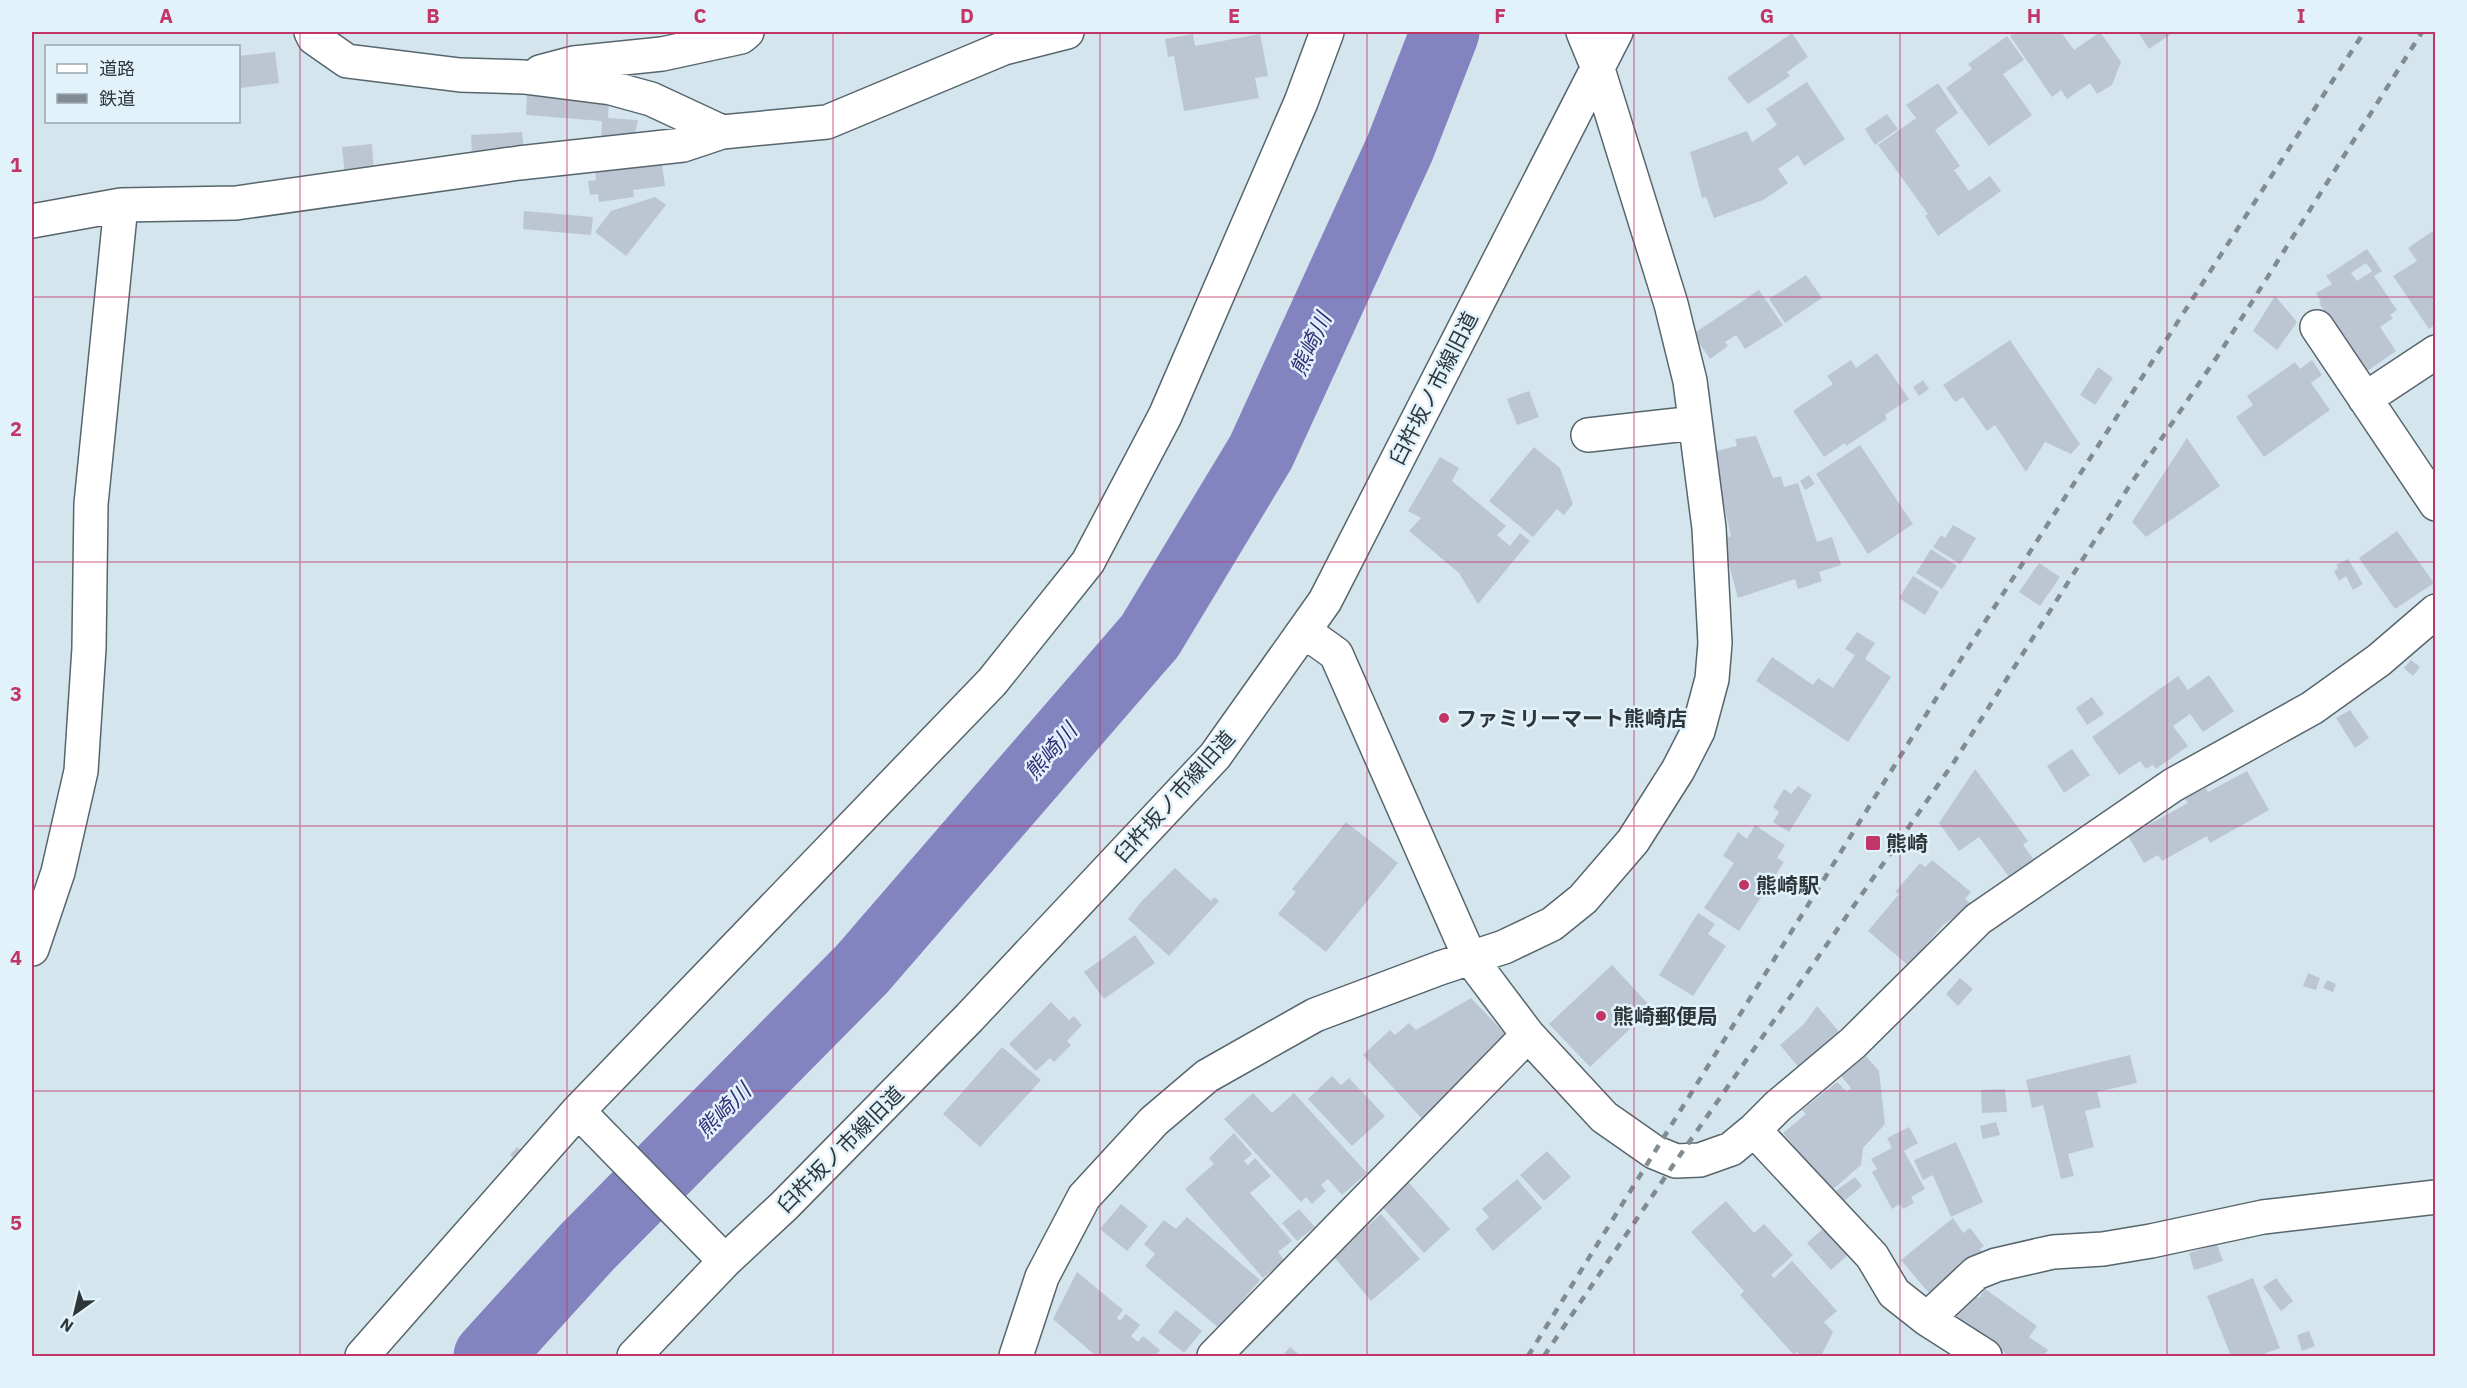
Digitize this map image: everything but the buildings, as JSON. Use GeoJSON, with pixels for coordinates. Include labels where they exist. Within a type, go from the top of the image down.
{"type":"FeatureCollection","features":[{"type":"Feature","properties":{"kind":"street"},"geometry":{"type":"LineString","coordinates":[[311,32],[314,38],[347,61],[460,75],[524,77],[611,88],[651,99],[722,132]]}},
{"type":"Feature","properties":{"kind":"street"},"geometry":{"type":"LineString","coordinates":[[524,77],[574,63],[662,54],[741,37],[747,32]]}},
{"type":"Feature","properties":{"kind":"street"},"geometry":{"type":"LineString","coordinates":[[32,221],[121,205],[236,202],[519,163],[683,145],[722,132],[827,122],[1004,48],[1067,32]]}},
{"type":"Feature","properties":{"kind":"street"},"geometry":{"type":"LineString","coordinates":[[362,1356],[582,1114],[992,682],[1088,562],[1165,416],[1301,102],[1327,32]]}},
{"type":"Feature","properties":{"kind":"street"},"geometry":{"type":"LineString","coordinates":[[1016,1356],[1042,1277],[1084,1197],[1154,1121],[1207,1076],[1315,1015],[1504,947],[1552,924],[1583,899],[1633,841],[1678,770],[1698,731],[1712,679],[1714,643],[1709,528],[1685,424],[1690,381],[1671,304],[1597,66],[1583,32]]}},
{"type":"Feature","properties":{"kind":"street","name":"臼杵坂ノ市線旧道"},"geometry":{"type":"LineString","coordinates":[[634,1356],[717,1253],[784,1206],[969,1018],[1215,756],[1325,601],[1616,32]]}},
{"type":"Feature","properties":{"kind":"street"},"geometry":{"type":"LineString","coordinates":[[32,950],[58,872],[81,771],[89,648],[91,504],[121,205]]}},
{"type":"Feature","properties":{"kind":"street"},"geometry":{"type":"LineString","coordinates":[[2317,327],[2436,504]]}},
{"type":"Feature","properties":{"kind":"street"},"geometry":{"type":"LineString","coordinates":[[2366,399],[2436,352]]}},
{"type":"Feature","properties":{"kind":"street"},"geometry":{"type":"LineString","coordinates":[[1588,435],[1685,424]]}},
{"type":"Feature","properties":{"kind":"street"},"geometry":{"type":"LineString","coordinates":[[1304,630],[1336,654],[1470,958],[1528,1035],[1604,1117],[1654,1152],[1676,1161],[1700,1160],[1731,1149],[1853,1043],[1978,919],[2173,784],[2312,708],[2379,660],[2436,611]]}},
{"type":"Feature","properties":{"kind":"street"},"geometry":{"type":"LineString","coordinates":[[1214,1356],[1528,1035]]}},
{"type":"Feature","properties":{"kind":"street"},"geometry":{"type":"LineString","coordinates":[[582,1114],[717,1253]]}},
{"type":"Feature","properties":{"kind":"street"},"geometry":{"type":"LineString","coordinates":[[1754,1130],[1872,1256],[1894,1293],[1927,1319],[1985,1356]]}},
{"type":"Feature","properties":{"kind":"street"},"geometry":{"type":"LineString","coordinates":[[1927,1319],[1976,1273],[1996,1265],[2053,1252],[2103,1249],[2151,1241],[2263,1217],[2436,1197]]}},
{"type":"Feature","properties":{"kind":"waterway","name":"熊崎川"},"geometry":{"type":"LineString","coordinates":[[488,1356],[587,1247],[862,969],[1150,636],[1261,452],[1400,148],[1445,32]]}},
{"type":"Feature","properties":{"kind":"railway"},"geometry":{"type":"LineString","coordinates":[[1528,1356],[1947,681],[2364,32]]}},
{"type":"Feature","properties":{"kind":"railway"},"geometry":{"type":"LineString","coordinates":[[1544,1356],[1676,1161],[1954,762],[2128,488],[2221,351],[2422,32]]}},
{"type":"Feature","properties":{"kind":"place","name":"ファミリーマート熊崎店"},"geometry":{"type":"Point","coordinates":[1444,718]}},
{"type":"Feature","properties":{"kind":"place","name":"熊崎"},"geometry":{"type":"Point","coordinates":[1873,843]}},
{"type":"Feature","properties":{"kind":"place","name":"熊崎駅"},"geometry":{"type":"Point","coordinates":[1744,885]}},
{"type":"Feature","properties":{"kind":"place","name":"熊崎郵便局"},"geometry":{"type":"Point","coordinates":[1601,1016]}}]}
